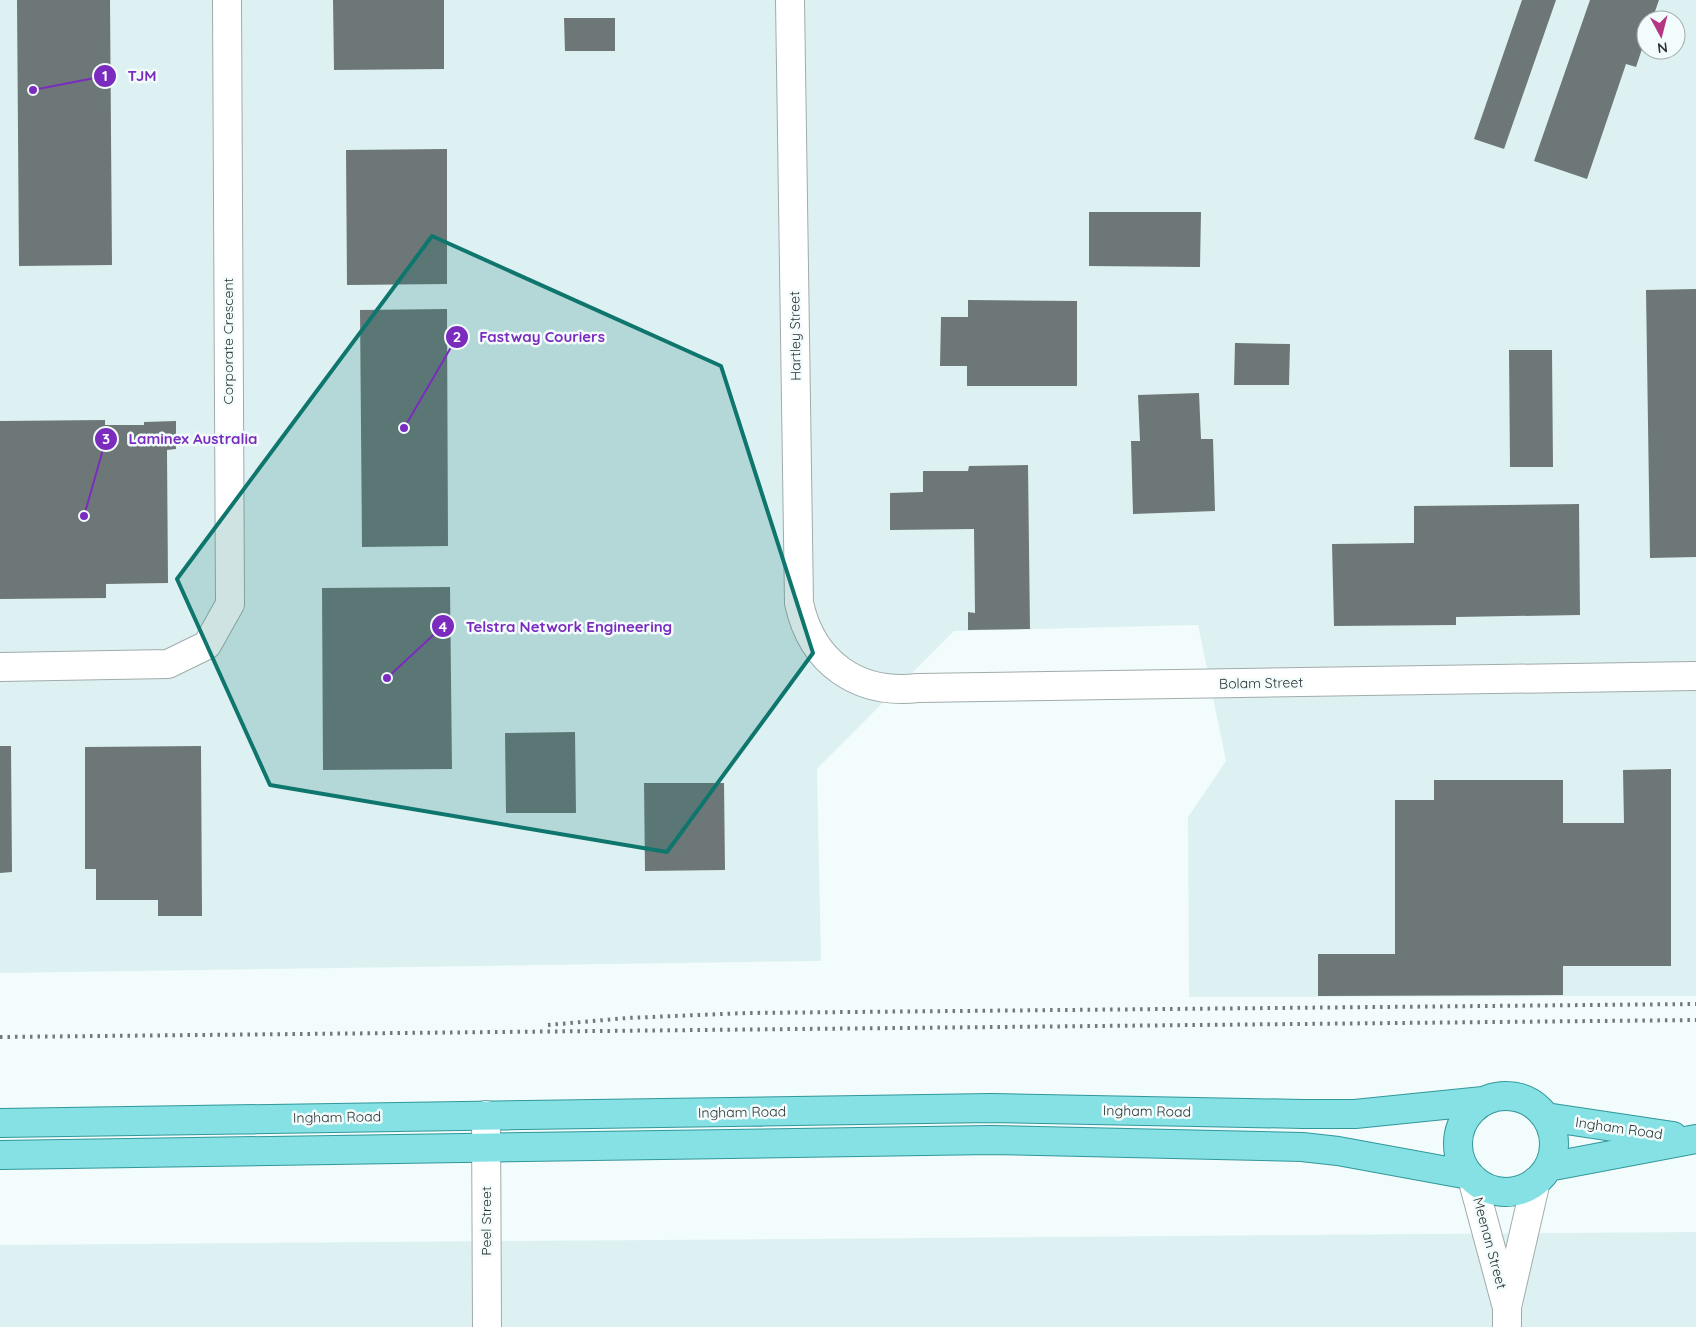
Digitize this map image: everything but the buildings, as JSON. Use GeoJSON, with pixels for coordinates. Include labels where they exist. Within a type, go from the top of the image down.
{"type":"FeatureCollection","features":[{"type":"Feature","properties":{"kind":"main road"},"geometry":{"type":"LineString","coordinates":[[1500,1096],[1518,1097],[1534,1105],[1546,1117],[1553,1133],[1554,1151],[1542,1174],[1521,1189],[1504,1192],[1486,1188],[1471,1177],[1460,1160],[1457,1143],[1461,1126],[1470,1112],[1483,1101],[1500,1096]]}},
{"type":"Feature","properties":{"kind":"main road","name":"Ingham Road"},"geometry":{"type":"LineString","coordinates":[[0,1123],[991,1108],[1346,1114],[1483,1101]]}},
{"type":"Feature","properties":{"kind":"main road","name":"Ingham Road"},"geometry":{"type":"LineString","coordinates":[[1546,1117],[1694,1139]]}},
{"type":"Feature","properties":{"kind":"main road","name":"Ingham Road"},"geometry":{"type":"LineString","coordinates":[[1542,1174],[1694,1139]]}},
{"type":"Feature","properties":{"kind":"main road"},"geometry":{"type":"LineString","coordinates":[[0,1155],[991,1140],[1302,1147],[1338,1151],[1471,1177]]}},
{"type":"Feature","properties":{"kind":"street","name":"Corporate Crescent"},"geometry":{"type":"LineString","coordinates":[[0,667],[168,664],[207,645],[230,604],[227,0]]}},
{"type":"Feature","properties":{"kind":"street","name":"Hartley Street"},"geometry":{"type":"LineString","coordinates":[[790,0],[799,603],[805,626],[810,636],[832,664]]}},
{"type":"Feature","properties":{"kind":"street","name":"Bolam Street"},"geometry":{"type":"LineString","coordinates":[[832,664],[861,682],[895,690],[918,688],[1696,676]]}},
{"type":"Feature","properties":{"kind":"street","name":"Peel Street"},"geometry":{"type":"LineString","coordinates":[[486,1115],[487,1327]]}},
{"type":"Feature","properties":{"kind":"street","name":"Meenan Street"},"geometry":{"type":"LineString","coordinates":[[1507,1317],[1542,1174]]}},
{"type":"Feature","properties":{"kind":"street","name":"Meenan Street"},"geometry":{"type":"LineString","coordinates":[[1471,1177],[1507,1317]]}},
{"type":"Feature","properties":{"kind":"highlighted area"},"geometry":{"type":"Polygon","coordinates":[[[432,236],[721,366],[813,653],[667,852],[270,785],[177,579],[432,236]]]}},
{"type":"Feature","properties":{"kind":"shaded area"},"geometry":{"type":"Polygon","coordinates":[[[0,0],[1696,0],[1696,996],[1189,997],[1188,817],[1226,761],[1198,625],[954,631],[817,769],[821,961],[0,973],[0,0]]]}},
{"type":"Feature","properties":{"kind":"shaded area"},"geometry":{"type":"Polygon","coordinates":[[[1696,1232],[1696,1327],[0,1327],[0,1245],[1696,1232]]]}},
{"type":"Feature","properties":{"kind":"railway"},"geometry":{"type":"LineString","coordinates":[[548,1025],[627,1018],[746,1013],[1696,1004]]}},
{"type":"Feature","properties":{"kind":"railway"},"geometry":{"type":"LineString","coordinates":[[0,1037],[1696,1020]]}},
{"type":"Feature","properties":{"kind":"place","name":"TJM"},"geometry":{"type":"Point","coordinates":[33,90]}},
{"type":"Feature","properties":{"kind":"place","name":"Fastway Couriers"},"geometry":{"type":"Point","coordinates":[404,428]}},
{"type":"Feature","properties":{"kind":"place","name":"Laminex Australia"},"geometry":{"type":"Point","coordinates":[84,516]}},
{"type":"Feature","properties":{"kind":"place","name":"Telstra Network Engineering"},"geometry":{"type":"Point","coordinates":[387,678]}}]}
